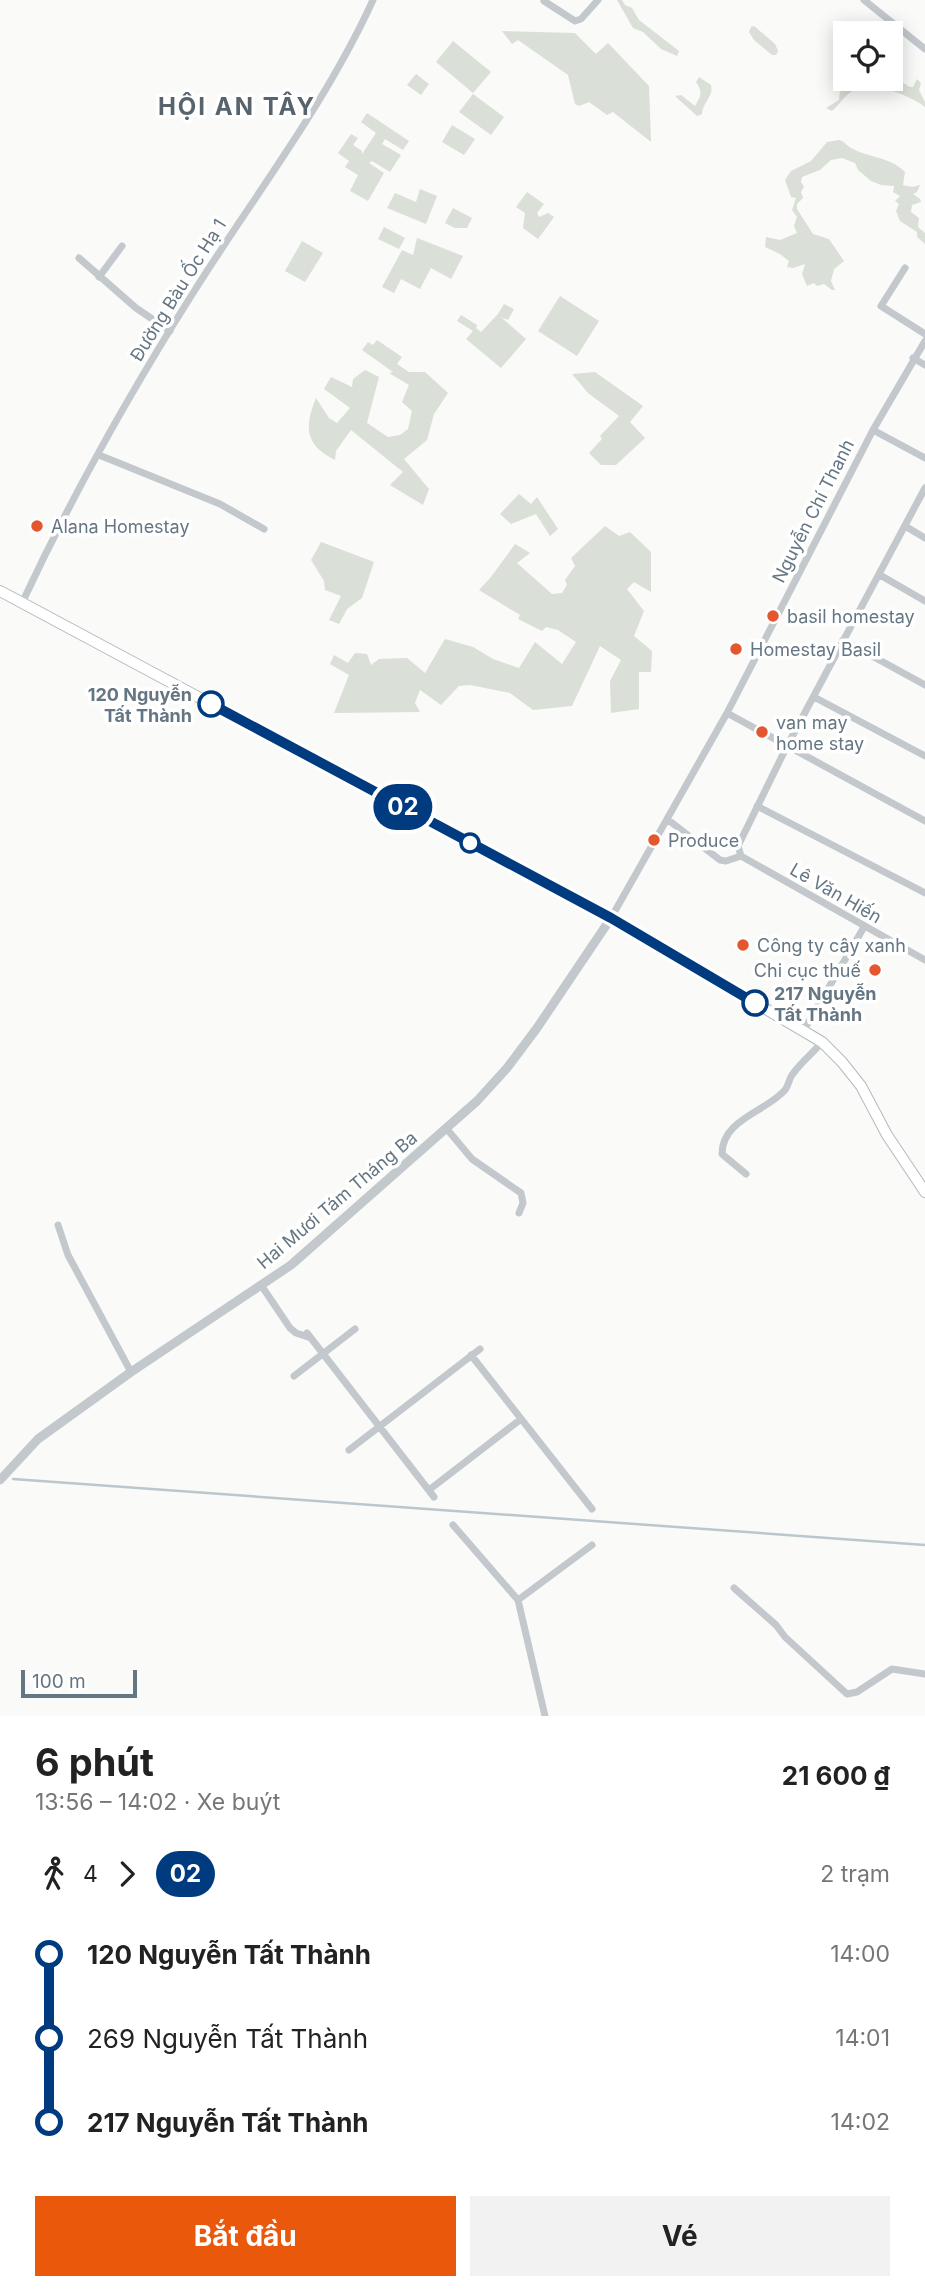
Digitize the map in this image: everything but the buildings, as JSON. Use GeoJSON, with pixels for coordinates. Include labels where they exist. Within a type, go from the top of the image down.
{"type":"FeatureCollection","features":[{"type":"Feature","properties":{"kind":"main road"},"geometry":{"type":"LineString","coordinates":[[0,591],[611,918],[804,1030],[822,1042],[861,1086],[887,1135],[925,1192]]}},
{"type":"Feature","properties":{"kind":"street","name":"Đường Bàu Ốc Hạ 1"},"geometry":{"type":"LineString","coordinates":[[22,603],[99,455],[170,331],[322,96],[373,0]]}},
{"type":"Feature","properties":{"kind":"street"},"geometry":{"type":"LineString","coordinates":[[544,1],[575,21],[581,19],[598,0]]}},
{"type":"Feature","properties":{"kind":"street"},"geometry":{"type":"LineString","coordinates":[[864,0],[925,49]]}},
{"type":"Feature","properties":{"kind":"street"},"geometry":{"type":"LineString","coordinates":[[99,277],[122,246]]}},
{"type":"Feature","properties":{"kind":"street"},"geometry":{"type":"LineString","coordinates":[[79,258],[144,315],[170,331]]}},
{"type":"Feature","properties":{"kind":"street"},"geometry":{"type":"LineString","coordinates":[[905,268],[881,306],[925,334]]}},
{"type":"Feature","properties":{"kind":"street","name":"Nguyễn Chí Thanh"},"geometry":{"type":"LineString","coordinates":[[611,918],[727,713],[873,430],[925,341]]}},
{"type":"Feature","properties":{"kind":"street"},"geometry":{"type":"LineString","coordinates":[[914,358],[925,365]]}},
{"type":"Feature","properties":{"kind":"street"},"geometry":{"type":"LineString","coordinates":[[873,430],[925,458]]}},
{"type":"Feature","properties":{"kind":"street"},"geometry":{"type":"LineString","coordinates":[[99,455],[220,504],[264,529]]}},
{"type":"Feature","properties":{"kind":"street"},"geometry":{"type":"LineString","coordinates":[[667,819],[721,860],[741,856],[738,846],[787,746],[925,488]]}},
{"type":"Feature","properties":{"kind":"street"},"geometry":{"type":"LineString","coordinates":[[905,526],[925,538]]}},
{"type":"Feature","properties":{"kind":"street"},"geometry":{"type":"LineString","coordinates":[[880,575],[925,601]]}},
{"type":"Feature","properties":{"kind":"street"},"geometry":{"type":"LineString","coordinates":[[843,640],[925,685]]}},
{"type":"Feature","properties":{"kind":"street"},"geometry":{"type":"LineString","coordinates":[[814,697],[925,756]]}},
{"type":"Feature","properties":{"kind":"street"},"geometry":{"type":"LineString","coordinates":[[727,713],[925,821]]}},
{"type":"Feature","properties":{"kind":"street"},"geometry":{"type":"LineString","coordinates":[[757,806],[925,892]]}},
{"type":"Feature","properties":{"kind":"street","name":"Lê Văn Hiến"},"geometry":{"type":"LineString","coordinates":[[741,856],[864,928],[925,960]]}},
{"type":"Feature","properties":{"kind":"street","name":"Hai Mươi Tám Tháng Ba"},"geometry":{"type":"LineString","coordinates":[[0,1480],[38,1439],[131,1372],[291,1265],[477,1101],[507,1068],[611,918]]}},
{"type":"Feature","properties":{"kind":"street"},"geometry":{"type":"LineString","coordinates":[[804,1030],[864,928]]}},
{"type":"Feature","properties":{"kind":"street"},"geometry":{"type":"LineString","coordinates":[[746,1174],[721,1153],[729,1134],[744,1117],[764,1109],[787,1088],[791,1076],[822,1042]]}},
{"type":"Feature","properties":{"kind":"street"},"geometry":{"type":"LineString","coordinates":[[446,1128],[472,1159],[521,1193],[523,1203],[519,1213]]}},
{"type":"Feature","properties":{"kind":"street"},"geometry":{"type":"LineString","coordinates":[[58,1224],[68,1255],[131,1372]]}},
{"type":"Feature","properties":{"kind":"street"},"geometry":{"type":"LineString","coordinates":[[261,1285],[290,1328],[296,1333],[309,1335],[431,1493],[521,1419]]}},
{"type":"Feature","properties":{"kind":"street"},"geometry":{"type":"LineString","coordinates":[[294,1376],[355,1329]]}},
{"type":"Feature","properties":{"kind":"street"},"geometry":{"type":"LineString","coordinates":[[349,1450],[480,1349]]}},
{"type":"Feature","properties":{"kind":"street"},"geometry":{"type":"LineString","coordinates":[[471,1355],[592,1509]]}},
{"type":"Feature","properties":{"kind":"street"},"geometry":{"type":"LineString","coordinates":[[453,1525],[518,1600],[545,1716]]}},
{"type":"Feature","properties":{"kind":"street"},"geometry":{"type":"LineString","coordinates":[[518,1600],[592,1545]]}},
{"type":"Feature","properties":{"kind":"street"},"geometry":{"type":"LineString","coordinates":[[734,1588],[847,1694],[858,1692],[892,1670],[925,1674]]}},
{"type":"Feature","properties":{"kind":"shaded area"},"geometry":{"type":"Polygon","coordinates":[[[617,0],[622,0],[632,8],[639,20],[679,51],[677,56],[661,49],[643,32],[633,28],[617,0]]]}},
{"type":"Feature","properties":{"kind":"shaded area"},"geometry":{"type":"Polygon","coordinates":[[[754,26],[775,44],[778,51],[776,55],[772,55],[754,40],[749,32],[754,26]]]}},
{"type":"Feature","properties":{"kind":"shaded area"},"geometry":{"type":"Polygon","coordinates":[[[502,31],[575,33],[596,54],[608,43],[649,86],[651,142],[613,112],[607,115],[589,102],[579,106],[575,104],[568,75],[518,40],[512,44],[502,31]]]}},
{"type":"Feature","properties":{"kind":"shaded area"},"geometry":{"type":"Polygon","coordinates":[[[453,41],[491,72],[473,93],[436,62],[453,41]]]}},
{"type":"Feature","properties":{"kind":"shaded area"},"geometry":{"type":"Polygon","coordinates":[[[416,74],[429,84],[421,95],[407,85],[416,74]]]}},
{"type":"Feature","properties":{"kind":"shaded area"},"geometry":{"type":"Polygon","coordinates":[[[699,77],[711,85],[711,89],[702,114],[697,116],[675,96],[681,95],[695,106],[700,94],[696,82],[699,77]]]}},
{"type":"Feature","properties":{"kind":"shaded area"},"geometry":{"type":"Polygon","coordinates":[[[917,79],[921,83],[919,90],[925,107],[911,98],[892,91],[903,91],[903,83],[913,87],[917,79]]]}},
{"type":"Feature","properties":{"kind":"shaded area"},"geometry":{"type":"Polygon","coordinates":[[[840,91],[852,91],[832,111],[826,108],[839,100],[840,91]]]}},
{"type":"Feature","properties":{"kind":"shaded area"},"geometry":{"type":"Polygon","coordinates":[[[473,94],[504,117],[491,135],[459,112],[473,94]]]}},
{"type":"Feature","properties":{"kind":"shaded area"},"geometry":{"type":"Polygon","coordinates":[[[367,113],[409,141],[403,150],[385,139],[382,144],[401,155],[390,172],[372,161],[369,163],[384,173],[368,201],[350,191],[358,175],[345,167],[349,161],[338,153],[351,134],[358,138],[353,145],[362,151],[362,154],[376,133],[361,122],[367,113]]]}},
{"type":"Feature","properties":{"kind":"shaded area"},"geometry":{"type":"Polygon","coordinates":[[[452,125],[475,139],[464,155],[442,142],[452,125]]]}},
{"type":"Feature","properties":{"kind":"shaded area"},"geometry":{"type":"Polygon","coordinates":[[[839,140],[851,148],[899,167],[905,172],[903,185],[920,185],[913,194],[921,202],[912,205],[911,212],[919,218],[918,227],[925,233],[925,244],[917,237],[917,232],[900,221],[896,211],[899,204],[895,201],[900,196],[893,192],[894,186],[871,181],[858,170],[855,163],[842,158],[831,160],[820,170],[802,177],[803,198],[797,204],[797,209],[813,234],[829,239],[844,261],[834,269],[831,281],[835,290],[832,290],[824,284],[817,286],[814,283],[807,286],[802,274],[805,264],[787,267],[789,261],[765,247],[766,237],[780,240],[797,233],[794,226],[797,217],[792,210],[796,198],[791,197],[785,180],[791,171],[811,161],[827,142],[839,140]]]}},
{"type":"Feature","properties":{"kind":"shaded area"},"geometry":{"type":"Polygon","coordinates":[[[420,189],[437,196],[426,224],[387,208],[395,193],[416,202],[420,189]]]}},
{"type":"Feature","properties":{"kind":"shaded area"},"geometry":{"type":"Polygon","coordinates":[[[527,192],[544,204],[537,213],[539,217],[548,213],[554,217],[538,239],[523,228],[525,213],[516,207],[527,192]]]}},
{"type":"Feature","properties":{"kind":"shaded area"},"geometry":{"type":"Polygon","coordinates":[[[453,208],[472,218],[467,228],[455,228],[445,223],[453,208]]]}},
{"type":"Feature","properties":{"kind":"shaded area"},"geometry":{"type":"Polygon","coordinates":[[[384,227],[405,238],[399,249],[378,239],[384,227]]]}},
{"type":"Feature","properties":{"kind":"shaded area"},"geometry":{"type":"Polygon","coordinates":[[[417,238],[463,256],[451,279],[431,268],[420,289],[401,279],[394,293],[382,287],[402,250],[413,255],[417,238]]]}},
{"type":"Feature","properties":{"kind":"shaded area"},"geometry":{"type":"Polygon","coordinates":[[[302,241],[323,253],[305,282],[285,271],[302,241]]]}},
{"type":"Feature","properties":{"kind":"shaded area"},"geometry":{"type":"Polygon","coordinates":[[[560,296],[599,321],[577,356],[538,331],[560,296]]]}},
{"type":"Feature","properties":{"kind":"shaded area"},"geometry":{"type":"Polygon","coordinates":[[[504,304],[514,309],[508,320],[501,317],[526,339],[501,368],[466,339],[473,331],[457,321],[461,315],[477,325],[476,328],[481,332],[504,304]]]}},
{"type":"Feature","properties":{"kind":"shaded area"},"geometry":{"type":"Polygon","coordinates":[[[377,340],[402,357],[397,364],[409,372],[425,372],[448,393],[434,414],[427,440],[404,459],[429,489],[423,505],[390,485],[403,472],[351,430],[336,451],[335,460],[318,448],[310,435],[310,418],[316,398],[329,418],[337,423],[350,408],[324,389],[331,377],[352,387],[353,379],[365,370],[379,377],[367,423],[388,437],[400,435],[408,429],[412,411],[402,402],[409,385],[389,373],[393,372],[362,350],[368,342],[373,345],[377,340]]]}},
{"type":"Feature","properties":{"kind":"shaded area"},"geometry":{"type":"Polygon","coordinates":[[[595,372],[643,406],[630,422],[645,438],[616,465],[601,465],[589,453],[602,439],[600,436],[619,416],[588,393],[572,374],[595,372]]]}},
{"type":"Feature","properties":{"kind":"shaded area"},"geometry":{"type":"Polygon","coordinates":[[[519,494],[531,504],[537,497],[558,529],[550,536],[536,514],[511,524],[500,514],[519,494]]]}},
{"type":"Feature","properties":{"kind":"shaded area"},"geometry":{"type":"Polygon","coordinates":[[[605,526],[619,536],[630,532],[651,552],[651,592],[634,582],[627,589],[644,611],[634,636],[652,651],[651,672],[639,672],[639,709],[611,713],[610,681],[621,660],[600,646],[572,706],[533,710],[510,693],[470,685],[459,686],[441,705],[420,690],[415,703],[420,712],[334,713],[349,675],[330,664],[334,655],[348,663],[355,653],[367,654],[371,665],[379,659],[407,658],[425,673],[445,639],[473,647],[493,659],[519,668],[535,642],[562,664],[576,642],[558,630],[546,627],[542,631],[518,619],[520,615],[479,590],[515,544],[530,553],[517,563],[552,594],[562,593],[567,585],[565,580],[575,566],[571,558],[605,526]]]}},
{"type":"Feature","properties":{"kind":"shaded area"},"geometry":{"type":"Polygon","coordinates":[[[321,542],[374,562],[362,598],[347,609],[339,624],[329,620],[341,596],[325,590],[324,581],[311,560],[321,542]]]}},
{"type":"Feature","properties":{"kind":"waterway"},"geometry":{"type":"LineString","coordinates":[[13,1479],[925,1545]]}},
{"type":"Feature","properties":{"kind":"bus line","name":"02"},"geometry":{"type":"LineString","coordinates":[[211,704],[611,918],[755,1003]]}},
{"type":"Feature","properties":{"kind":"place","name":"Alana Homestay"},"geometry":{"type":"Point","coordinates":[37,526]}},
{"type":"Feature","properties":{"kind":"place","name":"basil homestay"},"geometry":{"type":"Point","coordinates":[773,616]}},
{"type":"Feature","properties":{"kind":"place","name":"Homestay Basil"},"geometry":{"type":"Point","coordinates":[736,649]}},
{"type":"Feature","properties":{"kind":"place","name":"120 Nguyễn Tất Thành"},"geometry":{"type":"Point","coordinates":[211,704]}},
{"type":"Feature","properties":{"kind":"place","name":"van may home stay"},"geometry":{"type":"Point","coordinates":[762,732]}},
{"type":"Feature","properties":{"kind":"place","name":"Produce"},"geometry":{"type":"Point","coordinates":[654,840]}},
{"type":"Feature","properties":{"kind":"place","name":"Công ty cây xanh"},"geometry":{"type":"Point","coordinates":[743,945]}},
{"type":"Feature","properties":{"kind":"place","name":"Chi cục thuế"},"geometry":{"type":"Point","coordinates":[875,970]}},
{"type":"Feature","properties":{"kind":"place","name":"217 Nguyễn Tất Thành"},"geometry":{"type":"Point","coordinates":[755,1003]}},
{"type":"Feature","properties":{"kind":"district","name":"HỘI AN TÂY"},"geometry":{"type":"Point","coordinates":[237,106]}}]}
